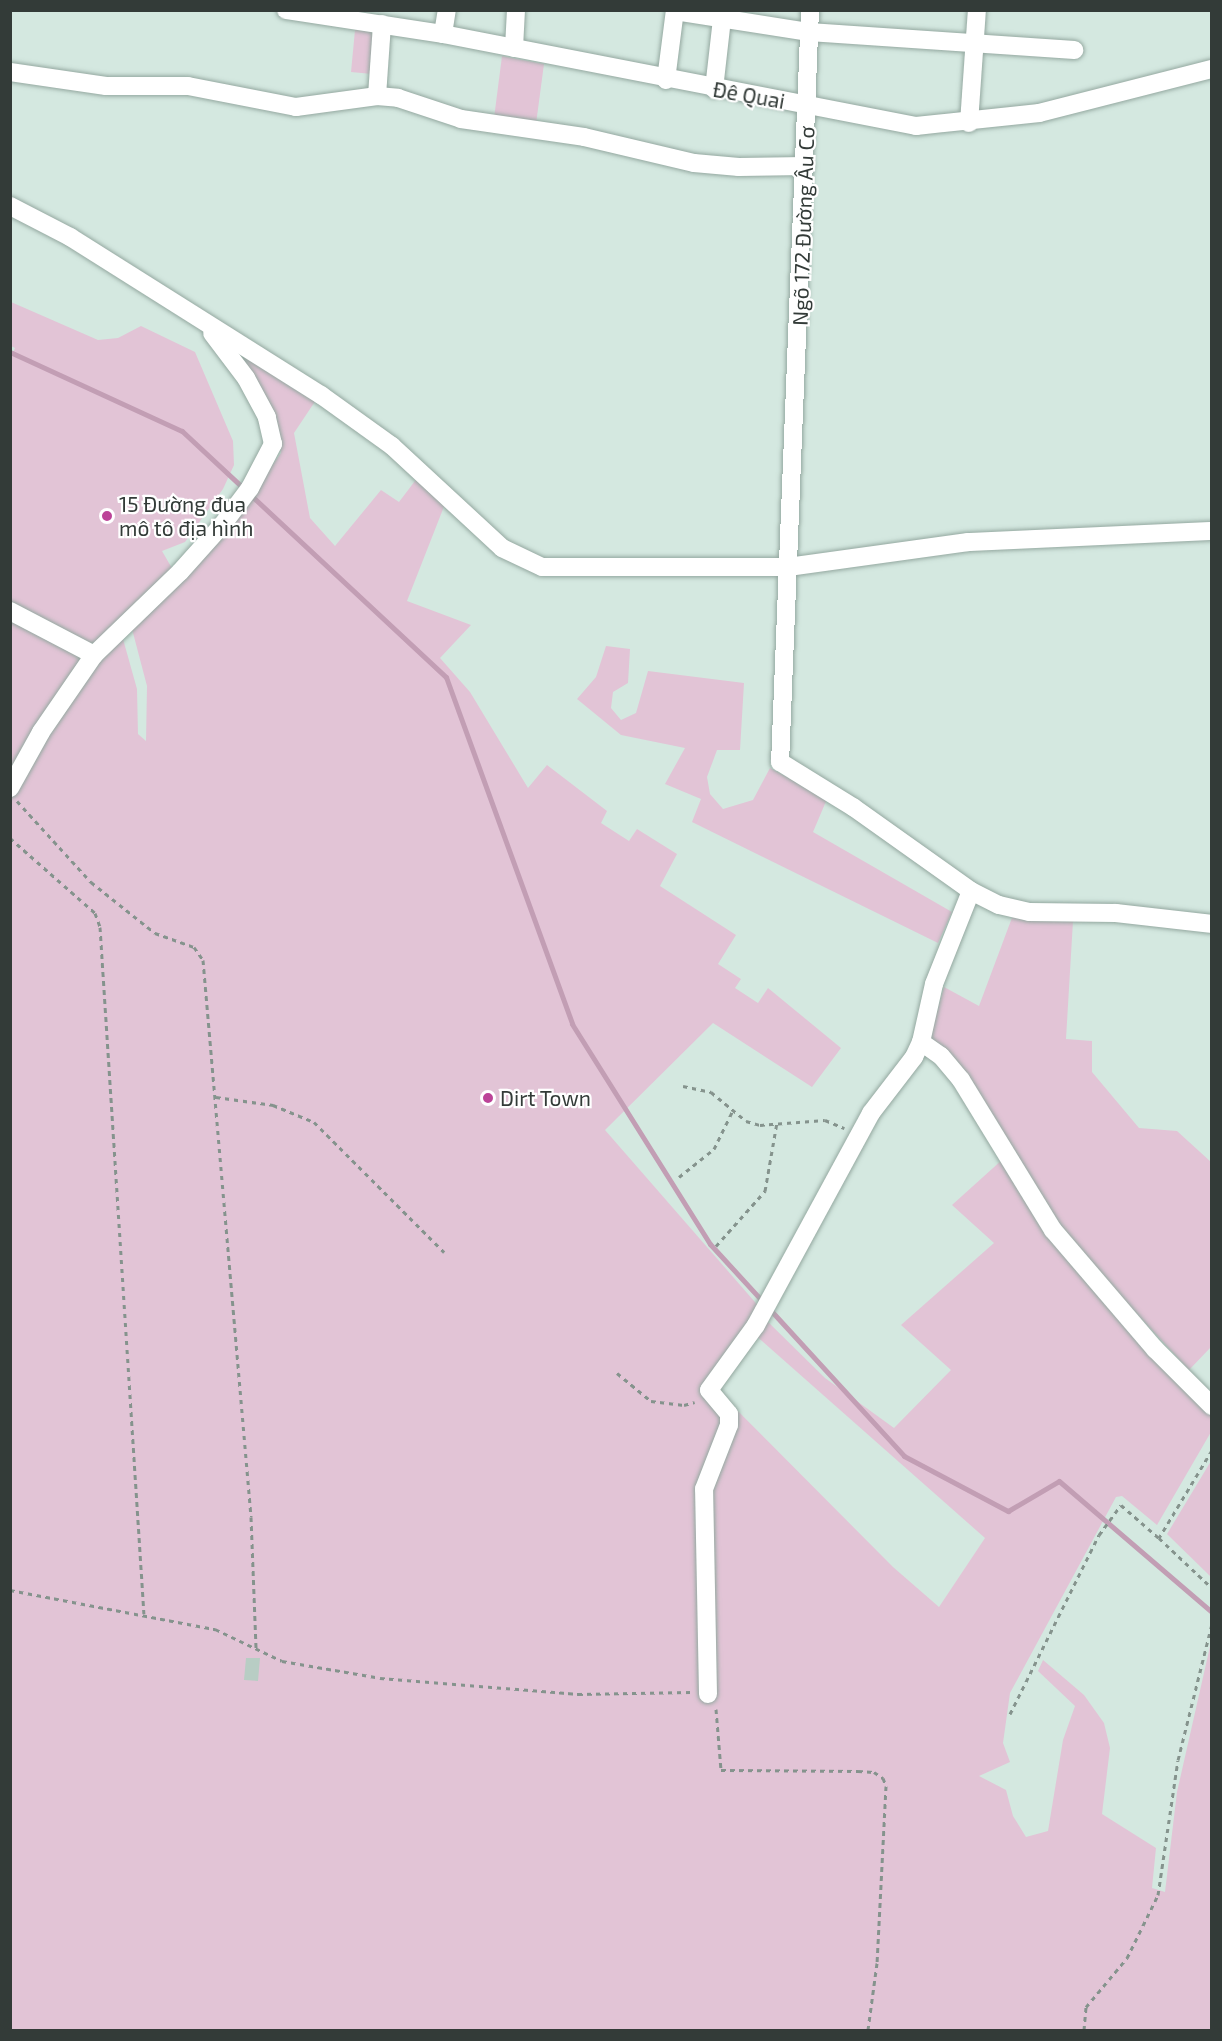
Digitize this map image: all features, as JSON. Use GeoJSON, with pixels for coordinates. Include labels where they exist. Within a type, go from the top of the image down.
{"type":"FeatureCollection","features":[{"type":"Feature","properties":{"kind":"street","name":"Đê Quai"},"geometry":{"type":"LineString","coordinates":[[286,10],[443,34],[666,80],[916,126],[969,123],[1039,112],[1212,69]]}},
{"type":"Feature","properties":{"kind":"street"},"geometry":{"type":"LineString","coordinates":[[443,34],[447,10]]}},
{"type":"Feature","properties":{"kind":"street"},"geometry":{"type":"LineString","coordinates":[[514,48],[516,10]]}},
{"type":"Feature","properties":{"kind":"street","name":"Ngõ 172 Đường Âu Cơ"},"geometry":{"type":"LineString","coordinates":[[810,10],[808,106],[780,762],[853,807],[971,891]]}},
{"type":"Feature","properties":{"kind":"street"},"geometry":{"type":"LineString","coordinates":[[969,123],[977,10]]}},
{"type":"Feature","properties":{"kind":"street"},"geometry":{"type":"LineString","coordinates":[[666,80],[675,11],[809,32],[976,46],[1074,50]]}},
{"type":"Feature","properties":{"kind":"street"},"geometry":{"type":"LineString","coordinates":[[714,89],[722,19]]}},
{"type":"Feature","properties":{"kind":"street"},"geometry":{"type":"LineString","coordinates":[[376,96],[382,24]]}},
{"type":"Feature","properties":{"kind":"street"},"geometry":{"type":"LineString","coordinates":[[10,72],[106,86],[188,86],[296,107],[376,96],[398,98],[461,119],[584,137],[694,163],[805,166]]}},
{"type":"Feature","properties":{"kind":"street"},"geometry":{"type":"LineString","coordinates":[[10,206],[70,237],[207,327],[270,361],[330,401],[392,446],[502,548],[542,567],[788,567],[968,542],[1212,531]]}},
{"type":"Feature","properties":{"kind":"street"},"geometry":{"type":"LineString","coordinates":[[10,788],[41,732],[93,655],[180,572],[224,524],[250,488],[273,444],[267,417],[246,378],[207,327]]}},
{"type":"Feature","properties":{"kind":"street"},"geometry":{"type":"LineString","coordinates":[[10,611],[93,655]]}},
{"type":"Feature","properties":{"kind":"street"},"geometry":{"type":"LineString","coordinates":[[708,1694],[704,1489],[718,1446],[729,1425],[729,1414],[710,1393],[767,1306],[884,1093],[914,1057],[921,1042],[933,984],[971,891],[999,905],[1029,912],[1116,912],[1212,924]]}},
{"type":"Feature","properties":{"kind":"street"},"geometry":{"type":"LineString","coordinates":[[921,1042],[941,1056],[961,1080],[1053,1230],[1155,1349],[1212,1406]]}},
{"type":"Feature","properties":{"kind":"path"},"geometry":{"type":"LineString","coordinates":[[10,793],[91,882],[155,933],[194,946],[203,960],[207,981],[251,1517],[256,1650]]}},
{"type":"Feature","properties":{"kind":"path"},"geometry":{"type":"LineString","coordinates":[[10,838],[95,914],[100,927],[144,1614]]}},
{"type":"Feature","properties":{"kind":"path"},"geometry":{"type":"LineString","coordinates":[[683,1086],[711,1092],[753,1123],[825,1120],[860,1134]]}},
{"type":"Feature","properties":{"kind":"path"},"geometry":{"type":"LineString","coordinates":[[216,1097],[273,1106],[314,1122],[444,1252]]}},
{"type":"Feature","properties":{"kind":"path"},"geometry":{"type":"LineString","coordinates":[[679,1177],[714,1149],[733,1110]]}},
{"type":"Feature","properties":{"kind":"path"},"geometry":{"type":"LineString","coordinates":[[716,1246],[765,1191],[777,1122]]}},
{"type":"Feature","properties":{"kind":"path"},"geometry":{"type":"LineString","coordinates":[[617,1373],[651,1401],[684,1405],[710,1393]]}},
{"type":"Feature","properties":{"kind":"path"},"geometry":{"type":"LineString","coordinates":[[1159,1538],[1212,1450]]}},
{"type":"Feature","properties":{"kind":"path"},"geometry":{"type":"LineString","coordinates":[[1010,1714],[1099,1535],[1121,1505],[1212,1588]]}},
{"type":"Feature","properties":{"kind":"path"},"geometry":{"type":"LineString","coordinates":[[10,1590],[215,1629],[256,1650],[294,1664],[380,1678],[578,1694],[708,1694],[718,1717],[721,1770],[874,1772],[883,1778],[886,1786],[877,1963],[868,2031]]}},
{"type":"Feature","properties":{"kind":"path"},"geometry":{"type":"LineString","coordinates":[[1084,2031],[1086,2007],[1126,1958],[1158,1895],[1178,1760],[1212,1624]]}},
{"type":"Feature","properties":{"kind":"shaded area"},"geometry":{"type":"Polygon","coordinates":[[[355,30],[376,31],[372,74],[351,72],[355,30]]]}},
{"type":"Feature","properties":{"kind":"shaded area"},"geometry":{"type":"Polygon","coordinates":[[[502,56],[544,64],[536,124],[494,118],[502,56]]]}},
{"type":"Feature","properties":{"kind":"shaded area"},"geometry":{"type":"Polygon","coordinates":[[[11,302],[98,340],[118,338],[141,326],[195,352],[233,441],[234,465],[223,489],[185,542],[162,551],[173,570],[123,639],[137,689],[138,734],[146,741],[147,686],[132,629],[218,541],[281,453],[277,425],[221,339],[316,400],[294,433],[310,518],[335,546],[381,490],[399,502],[418,477],[445,504],[407,601],[471,625],[440,658],[470,692],[528,788],[547,765],[607,811],[601,823],[629,841],[637,829],[677,854],[660,886],[736,935],[718,964],[741,979],[735,988],[758,1003],[768,988],[841,1048],[812,1087],[713,1023],[605,1130],[761,1309],[710,1383],[893,1567],[939,1607],[985,1538],[754,1334],[765,1319],[825,1378],[894,1428],[951,1370],[901,1325],[994,1243],[952,1205],[1003,1159],[1211,1415],[1211,1432],[1157,1525],[1122,1496],[1116,1497],[1010,1693],[1003,1743],[1010,1762],[979,1776],[1006,1790],[1013,1816],[1026,1837],[1048,1831],[1063,1740],[1075,1706],[1038,1671],[1043,1660],[1084,1695],[1104,1723],[1110,1748],[1102,1814],[1156,1848],[1152,1888],[1165,1892],[1177,1792],[1211,1642],[1211,2030],[11,2030],[10,359],[15,348],[11,346],[11,302]]]}},
{"type":"Feature","properties":{"kind":"shaded area"},"geometry":{"type":"Polygon","coordinates":[[[606,646],[630,649],[628,683],[613,692],[611,708],[621,720],[636,713],[648,671],[744,683],[740,750],[717,750],[707,777],[710,794],[723,809],[753,800],[770,768],[827,799],[813,832],[952,912],[938,943],[692,822],[701,799],[665,784],[685,748],[621,735],[577,699],[596,677],[606,646]]]}},
{"type":"Feature","properties":{"kind":"shaded area"},"geometry":{"type":"Polygon","coordinates":[[[1013,915],[1073,921],[1066,1039],[1092,1041],[1092,1072],[1139,1128],[1177,1131],[1211,1162],[1211,1347],[1189,1370],[1063,1234],[929,1040],[944,987],[979,1006],[1013,915]]]}},
{"type":"Feature","properties":{"kind":"shaded area"},"geometry":{"type":"Polygon","coordinates":[[[1211,1461],[1211,1577],[1167,1534],[1211,1461]]]}},
{"type":"Feature","properties":{"kind":"building"},"geometry":{"type":"Polygon","coordinates":[[[246,1658],[260,1658],[258,1681],[244,1680],[246,1658]]]}},
{"type":"Feature","properties":{"kind":"waterway"},"geometry":{"type":"LineString","coordinates":[[10,352],[182,431],[446,677],[572,1024],[710,1244],[904,1456],[1008,1511],[1059,1481],[1212,1612]]}},
{"type":"Feature","properties":{"kind":"place","name":"15 Đường đua mô tô địa hình"},"geometry":{"type":"Point","coordinates":[107,516]}},
{"type":"Feature","properties":{"kind":"place","name":"Dirt Town"},"geometry":{"type":"Point","coordinates":[488,1098]}}]}
